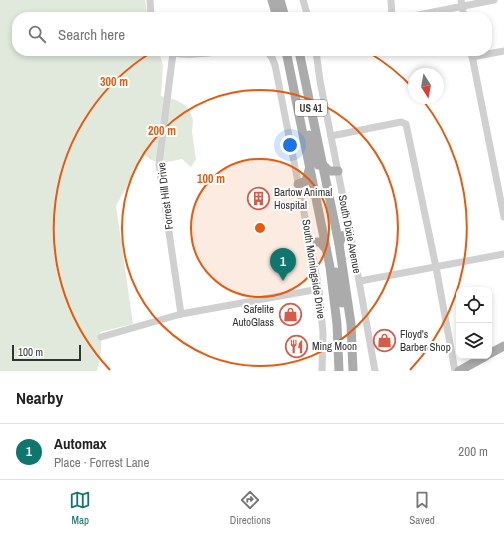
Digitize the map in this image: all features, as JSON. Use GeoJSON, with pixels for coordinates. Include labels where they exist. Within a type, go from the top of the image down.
{"type":"FeatureCollection","features":[{"type":"Feature","properties":{"kind":"main road"},"geometry":{"type":"LineString","coordinates":[[272,0],[276,12]]}},
{"type":"Feature","properties":{"kind":"main road"},"geometry":{"type":"LineString","coordinates":[[280,0],[284,12]]}},
{"type":"Feature","properties":{"kind":"main road"},"geometry":{"type":"LineString","coordinates":[[285,0],[289,12]]}},
{"type":"Feature","properties":{"kind":"main road","name":"US 41"},"geometry":{"type":"LineString","coordinates":[[287,56],[326,249],[336,318],[339,371]]}},
{"type":"Feature","properties":{"kind":"main road"},"geometry":{"type":"LineString","coordinates":[[293,56],[310,138],[321,174],[328,188]]}},
{"type":"Feature","properties":{"kind":"main road","name":"US 41"},"geometry":{"type":"LineString","coordinates":[[300,56],[339,244],[351,324],[354,371]]}},
{"type":"Feature","properties":{"kind":"main road"},"geometry":{"type":"LineString","coordinates":[[298,184],[305,183],[308,179],[309,162]]}},
{"type":"Feature","properties":{"kind":"main road"},"geometry":{"type":"LineString","coordinates":[[323,165],[329,171],[338,171]]}},
{"type":"Feature","properties":{"kind":"main road"},"geometry":{"type":"LineString","coordinates":[[339,244],[342,236],[350,233]]}},
{"type":"Feature","properties":{"kind":"main road"},"geometry":{"type":"LineString","coordinates":[[324,239],[334,262],[340,292],[345,325],[348,371]]}},
{"type":"Feature","properties":{"kind":"main road"},"geometry":{"type":"LineString","coordinates":[[310,242],[320,242],[326,249]]}},
{"type":"Feature","properties":{"kind":"main road"},"geometry":{"type":"LineString","coordinates":[[492,352],[504,346]]}},
{"type":"Feature","properties":{"kind":"main road"},"geometry":{"type":"LineString","coordinates":[[459,371],[481,359]]}},
{"type":"Feature","properties":{"kind":"street"},"geometry":{"type":"LineString","coordinates":[[150,0],[151,12]]}},
{"type":"Feature","properties":{"kind":"street"},"geometry":{"type":"LineString","coordinates":[[303,0],[307,12]]}},
{"type":"Feature","properties":{"kind":"street"},"geometry":{"type":"LineString","coordinates":[[391,0],[392,12]]}},
{"type":"Feature","properties":{"kind":"street"},"geometry":{"type":"LineString","coordinates":[[427,12],[462,3],[494,0]]}},
{"type":"Feature","properties":{"kind":"street"},"geometry":{"type":"LineString","coordinates":[[492,52],[504,51]]}},
{"type":"Feature","properties":{"kind":"street","name":"Forrest Hill Drive"},"geometry":{"type":"LineString","coordinates":[[172,56],[159,164],[181,314]]}},
{"type":"Feature","properties":{"kind":"street","name":"South Morningside Drive"},"geometry":{"type":"LineString","coordinates":[[271,56],[275,65],[319,289],[323,333],[322,371]]}},
{"type":"Feature","properties":{"kind":"street","name":"South Dixie Avenue"},"geometry":{"type":"LineString","coordinates":[[317,56],[320,81],[360,281],[375,371]]}},
{"type":"Feature","properties":{"kind":"street"},"geometry":{"type":"LineString","coordinates":[[471,56],[504,217]]}},
{"type":"Feature","properties":{"kind":"street"},"geometry":{"type":"LineString","coordinates":[[331,136],[401,122],[405,123],[407,126],[436,266],[455,371]]}},
{"type":"Feature","properties":{"kind":"street"},"geometry":{"type":"LineString","coordinates":[[360,281],[504,254]]}},
{"type":"Feature","properties":{"kind":"street"},"geometry":{"type":"LineString","coordinates":[[101,337],[181,314],[319,289]]}},
{"type":"Feature","properties":{"kind":"shaded area"},"geometry":{"type":"Polygon","coordinates":[[[0,0],[145,0],[147,12],[12,12],[12,56],[160,56],[163,66],[161,96],[176,100],[189,109],[193,120],[192,132],[196,159],[191,167],[182,159],[158,162],[144,155],[116,206],[133,324],[100,332],[101,347],[97,371],[0,371],[0,0]]]}},
{"type":"Feature","properties":{"kind":"place","name":"Bartow Animal Hospital"},"geometry":{"type":"Point","coordinates":[258,198]}},
{"type":"Feature","properties":{"kind":"place","name":"Automax"},"geometry":{"type":"Point","coordinates":[283,281]}},
{"type":"Feature","properties":{"kind":"place","name":"Safelite AutoGlass"},"geometry":{"type":"Point","coordinates":[290,315]}},
{"type":"Feature","properties":{"kind":"place","name":"Floyd's Barber Shop"},"geometry":{"type":"Point","coordinates":[384,340]}},
{"type":"Feature","properties":{"kind":"place","name":"Ming Moon"},"geometry":{"type":"Point","coordinates":[297,346]}}]}
